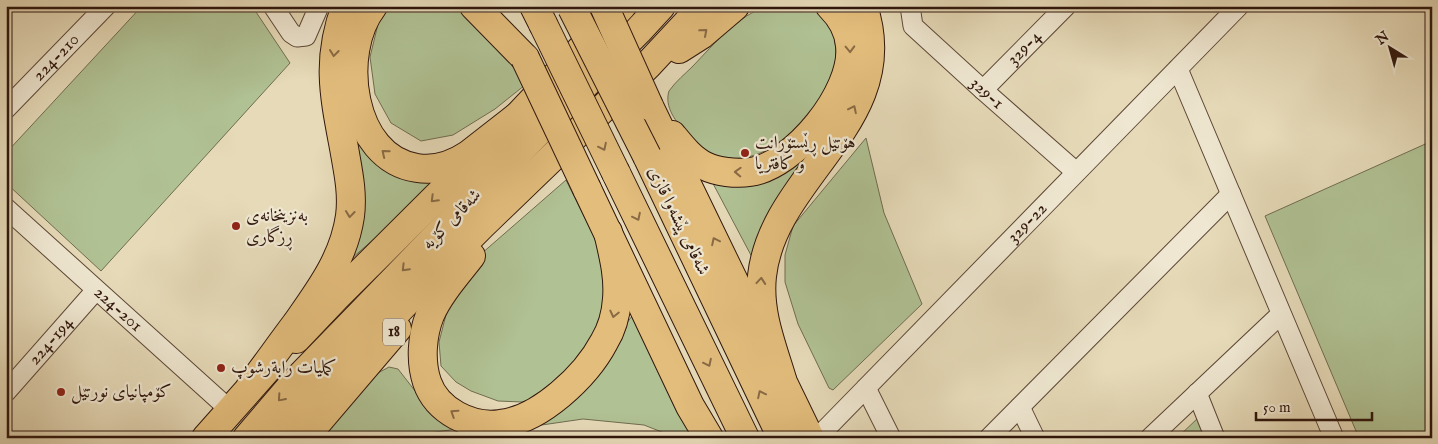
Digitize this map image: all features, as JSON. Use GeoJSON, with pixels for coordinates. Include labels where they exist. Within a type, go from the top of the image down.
{"type":"FeatureCollection","features":[{"type":"Feature","properties":{"kind":"main road"},"geometry":{"type":"LineString","coordinates":[[251,386],[320,291],[340,254],[347,234],[351,194],[333,78],[335,46],[346,6]]}},
{"type":"Feature","properties":{"kind":"main road"},"geometry":{"type":"LineString","coordinates":[[373,6],[362,24],[353,63],[357,102],[365,126],[377,146],[400,163],[424,169],[443,167],[460,160],[518,116],[622,6]]}},
{"type":"Feature","properties":{"kind":"main road"},"geometry":{"type":"LineString","coordinates":[[474,6],[525,58]]}},
{"type":"Feature","properties":{"kind":"main road"},"geometry":{"type":"LineString","coordinates":[[500,6],[690,406],[709,438]]}},
{"type":"Feature","properties":{"kind":"main road"},"geometry":{"type":"LineString","coordinates":[[604,6],[650,106],[810,438]]}},
{"type":"Feature","properties":{"kind":"main road","name":"شەقامی کۆیە"},"geometry":{"type":"LineString","coordinates":[[247,438],[294,383],[524,145],[632,38],[661,6]]}},
{"type":"Feature","properties":{"kind":"main road","name":"شەقامی کۆیە"},"geometry":{"type":"LineString","coordinates":[[280,438],[322,390],[482,224],[647,66],[702,6]]}},
{"type":"Feature","properties":{"kind":"main road"},"geometry":{"type":"LineString","coordinates":[[647,66],[692,42],[734,6]]}},
{"type":"Feature","properties":{"kind":"main road"},"geometry":{"type":"LineString","coordinates":[[650,106],[686,151],[705,166],[724,171],[750,172],[770,165],[799,144],[823,118],[833,103],[845,78],[851,54],[849,37],[843,22],[830,6]]}},
{"type":"Feature","properties":{"kind":"main road"},"geometry":{"type":"LineString","coordinates":[[782,379],[762,306],[760,290],[765,256],[779,220],[836,141],[861,94],[871,53],[870,29],[863,6]]}},
{"type":"Feature","properties":{"kind":"main road","name":"شەقامی پێشەوا قازی"},"geometry":{"type":"LineString","coordinates":[[572,7],[782,438]]}},
{"type":"Feature","properties":{"kind":"main road","name":"شەقامی پێشەوا قازی"},"geometry":{"type":"LineString","coordinates":[[538,15],[744,438]]}},
{"type":"Feature","properties":{"kind":"main road","name":"شەقامی کۆیە"},"geometry":{"type":"LineString","coordinates":[[206,438],[251,386],[336,297],[518,116]]}},
{"type":"Feature","properties":{"kind":"main road"},"geometry":{"type":"LineString","coordinates":[[519,189],[435,305],[426,327],[423,350],[427,383],[433,394],[442,404],[463,419],[475,423],[500,424],[511,422],[530,414],[565,390],[597,354],[611,328],[617,300],[616,270],[608,232]]}},
{"type":"Feature","properties":{"kind":"main road","name":"شەقامی کۆیە"},"geometry":{"type":"LineString","coordinates":[[304,438],[410,313],[482,224]]}},
{"type":"Feature","properties":{"kind":"street","name":"224-210"},"geometry":{"type":"LineString","coordinates":[[6,109],[106,6]]}},
{"type":"Feature","properties":{"kind":"street"},"geometry":{"type":"LineString","coordinates":[[273,6],[291,33],[297,37],[306,36],[320,6]]}},
{"type":"Feature","properties":{"kind":"street","name":"329-1"},"geometry":{"type":"LineString","coordinates":[[910,6],[913,26],[1076,172]]}},
{"type":"Feature","properties":{"kind":"street","name":"329-4"},"geometry":{"type":"LineString","coordinates":[[983,90],[1066,6]]}},
{"type":"Feature","properties":{"kind":"street","name":"329-22"},"geometry":{"type":"LineString","coordinates":[[817,438],[1239,6]]}},
{"type":"Feature","properties":{"kind":"street"},"geometry":{"type":"LineString","coordinates":[[1178,69],[1334,438]]}},
{"type":"Feature","properties":{"kind":"street"},"geometry":{"type":"LineString","coordinates":[[989,438],[1232,194]]}},
{"type":"Feature","properties":{"kind":"street","name":"224-201"},"geometry":{"type":"LineString","coordinates":[[6,208],[230,410]]}},
{"type":"Feature","properties":{"kind":"street","name":"224-194"},"geometry":{"type":"LineString","coordinates":[[6,392],[96,290]]}},
{"type":"Feature","properties":{"kind":"street"},"geometry":{"type":"LineString","coordinates":[[1150,438],[1281,314]]}},
{"type":"Feature","properties":{"kind":"street"},"geometry":{"type":"LineString","coordinates":[[866,388],[891,438]]}},
{"type":"Feature","properties":{"kind":"street"},"geometry":{"type":"LineString","coordinates":[[1198,393],[1215,438]]}},
{"type":"Feature","properties":{"kind":"street"},"geometry":{"type":"LineString","coordinates":[[1020,407],[1035,438]]}},
{"type":"Feature","properties":{"kind":"green space"},"geometry":{"type":"Polygon","coordinates":[[[142,6],[252,6],[290,63],[101,271],[6,183],[6,153],[142,6]]]}},
{"type":"Feature","properties":{"kind":"green space"},"geometry":{"type":"Polygon","coordinates":[[[393,6],[452,6],[465,13],[503,44],[525,85],[495,109],[453,135],[421,141],[391,123],[375,94],[370,57],[379,20],[393,6]]]}},
{"type":"Feature","properties":{"kind":"green space"},"geometry":{"type":"Polygon","coordinates":[[[768,6],[807,6],[815,9],[827,20],[835,42],[836,59],[834,74],[816,106],[788,136],[772,147],[754,155],[736,158],[714,155],[694,141],[675,119],[668,103],[669,91],[727,31],[747,16],[768,6]]]}},
{"type":"Feature","properties":{"kind":"green space"},"geometry":{"type":"Polygon","coordinates":[[[866,138],[884,213],[922,304],[833,390],[829,388],[798,324],[785,282],[785,255],[793,226],[866,138]]]}},
{"type":"Feature","properties":{"kind":"green space"},"geometry":{"type":"Polygon","coordinates":[[[358,140],[442,180],[351,259],[352,143],[358,140]]]}},
{"type":"Feature","properties":{"kind":"green space"},"geometry":{"type":"Polygon","coordinates":[[[1432,141],[1432,438],[1359,438],[1265,216],[1432,141]]]}},
{"type":"Feature","properties":{"kind":"green space"},"geometry":{"type":"Polygon","coordinates":[[[808,152],[771,209],[753,259],[709,176],[808,152]]]}},
{"type":"Feature","properties":{"kind":"green space"},"geometry":{"type":"Polygon","coordinates":[[[566,180],[596,240],[607,274],[599,336],[544,396],[522,402],[498,401],[471,391],[456,382],[441,366],[439,342],[448,307],[473,261],[566,180]]]}},
{"type":"Feature","properties":{"kind":"green space"},"geometry":{"type":"Polygon","coordinates":[[[634,313],[694,438],[677,438],[644,425],[583,419],[528,427],[587,380],[634,313]]]}},
{"type":"Feature","properties":{"kind":"green space"},"geometry":{"type":"Polygon","coordinates":[[[389,367],[398,369],[426,405],[471,427],[405,438],[318,438],[376,374],[389,367]]]}},
{"type":"Feature","properties":{"kind":"green space"},"geometry":{"type":"Polygon","coordinates":[[[1199,417],[1207,438],[1177,438],[1199,417]]]}},
{"type":"Feature","properties":{"kind":"place","name":"هۆتێل ڕێستۆرانت و کافتریا"},"geometry":{"type":"Point","coordinates":[745,153]}},
{"type":"Feature","properties":{"kind":"place","name":"بەنزینخانەی ڕزگاری"},"geometry":{"type":"Point","coordinates":[236,226]}},
{"type":"Feature","properties":{"kind":"place","name":"کملیات رابةرشوپ"},"geometry":{"type":"Point","coordinates":[221,368]}},
{"type":"Feature","properties":{"kind":"place","name":"كۆمپانیای نورتێل"},"geometry":{"type":"Point","coordinates":[61,392]}}]}
